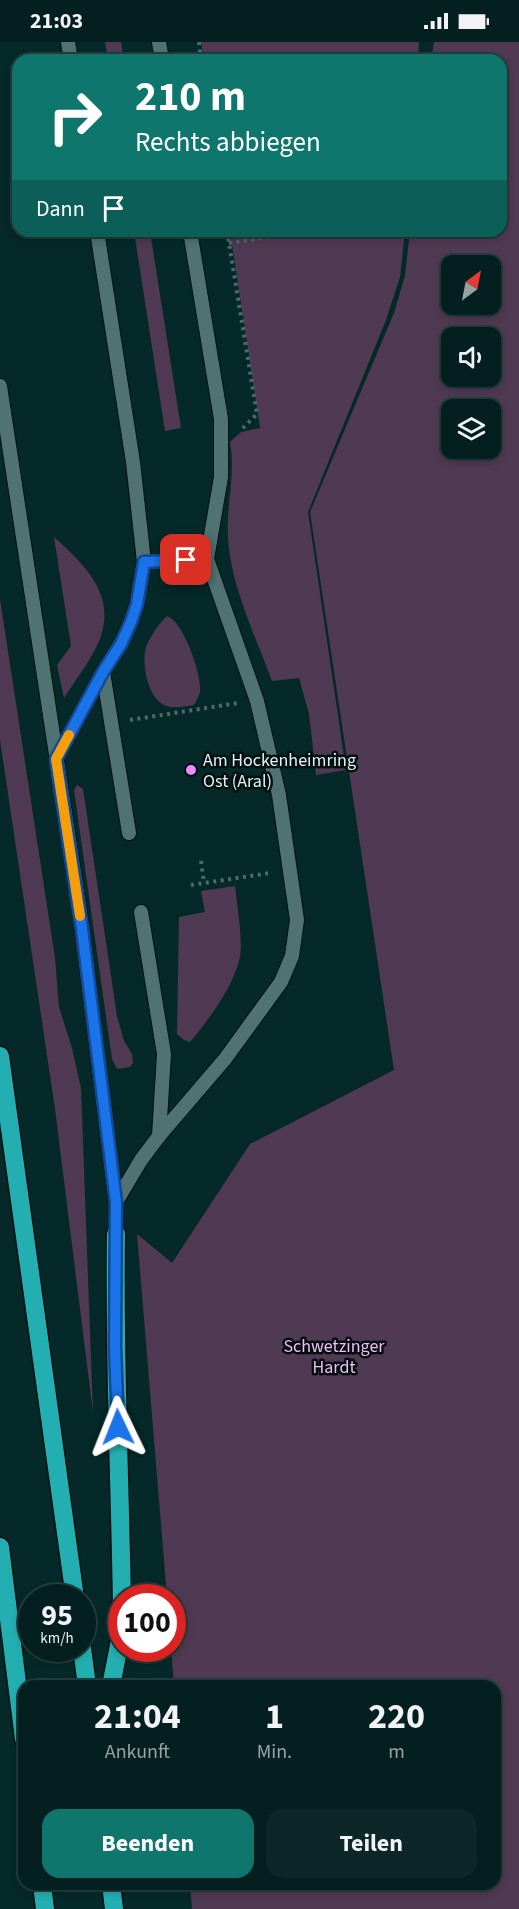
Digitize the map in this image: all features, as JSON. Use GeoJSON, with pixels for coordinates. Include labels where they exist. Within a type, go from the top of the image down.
{"type":"FeatureCollection","features":[{"type":"Feature","properties":{"kind":"highway"},"geometry":{"type":"LineString","coordinates":[[0,1056],[73,1584]]}},
{"type":"Feature","properties":{"kind":"highway"},"geometry":{"type":"LineString","coordinates":[[116,1234],[115,1346],[122,1584]]}},
{"type":"Feature","properties":{"kind":"highway"},"geometry":{"type":"LineString","coordinates":[[0,1547],[18,1691]]}},
{"type":"Feature","properties":{"kind":"highway"},"geometry":{"type":"LineString","coordinates":[[84,1662],[86,1680]]}},
{"type":"Feature","properties":{"kind":"highway"},"geometry":{"type":"LineString","coordinates":[[112,1680],[116,1662]]}},
{"type":"Feature","properties":{"kind":"highway"},"geometry":{"type":"LineString","coordinates":[[43,1890],[45,1909]]}},
{"type":"Feature","properties":{"kind":"highway"},"geometry":{"type":"LineString","coordinates":[[112,1890],[114,1909]]}},
{"type":"Feature","properties":{"kind":"lane"},"geometry":{"type":"LineString","coordinates":[[56,759],[131,622],[137,604],[144,562],[133,462],[99,237]]}},
{"type":"Feature","properties":{"kind":"lane"},"geometry":{"type":"LineString","coordinates":[[116,1202],[141,1160],[159,1136],[225,1059],[281,982],[292,956],[297,920],[279,795],[257,700],[207,559],[221,477],[221,418],[191,237]]}},
{"type":"Feature","properties":{"kind":"lane"},"geometry":{"type":"LineString","coordinates":[[0,386],[81,917],[116,1202],[116,1234]]}},
{"type":"Feature","properties":{"kind":"lane"},"geometry":{"type":"LineString","coordinates":[[144,562],[207,559]]}},
{"type":"Feature","properties":{"kind":"lane"},"geometry":{"type":"LineString","coordinates":[[103,672],[129,833]]}},
{"type":"Feature","properties":{"kind":"lane"},"geometry":{"type":"LineString","coordinates":[[141,912],[164,1054],[159,1136]]}},
{"type":"Feature","properties":{"kind":"path"},"geometry":{"type":"LineString","coordinates":[[221,449],[257,414],[228,237]]}},
{"type":"Feature","properties":{"kind":"path"},"geometry":{"type":"LineString","coordinates":[[229,243],[269,237]]}},
{"type":"Feature","properties":{"kind":"path"},"geometry":{"type":"LineString","coordinates":[[111,723],[257,700]]}},
{"type":"Feature","properties":{"kind":"path"},"geometry":{"type":"LineString","coordinates":[[201,861],[204,883]]}},
{"type":"Feature","properties":{"kind":"path"},"geometry":{"type":"LineString","coordinates":[[191,885],[291,869]]}},
{"type":"Feature","properties":{"kind":"green space"},"geometry":{"type":"Polygon","coordinates":[[[105,42],[121,42],[123,54],[107,54],[105,42]]]}},
{"type":"Feature","properties":{"kind":"green space"},"geometry":{"type":"Polygon","coordinates":[[[201,42],[419,42],[418,54],[203,54],[201,42]]]}},
{"type":"Feature","properties":{"kind":"green space","name":"Schwetzinger Hardt"},"geometry":{"type":"Polygon","coordinates":[[[434,42],[519,42],[519,1909],[192,1909],[190,1890],[501,1890],[501,1680],[174,1680],[172,1662],[186,1662],[186,1584],[166,1584],[137,1234],[172,1263],[250,1144],[394,1070],[310,512],[394,313],[405,276],[409,237],[507,237],[507,54],[432,54],[434,42]]]}},
{"type":"Feature","properties":{"kind":"green space"},"geometry":{"type":"Polygon","coordinates":[[[135,237],[151,237],[181,428],[165,431],[135,237]]]}},
{"type":"Feature","properties":{"kind":"green space"},"geometry":{"type":"Polygon","coordinates":[[[231,237],[404,237],[400,277],[386,320],[308,512],[346,770],[316,775],[309,714],[299,678],[272,681],[233,574],[228,537],[232,466],[230,442],[241,432],[260,428],[231,237]]]}},
{"type":"Feature","properties":{"kind":"green space"},"geometry":{"type":"Polygon","coordinates":[[[54,537],[76,558],[95,582],[104,608],[104,623],[97,646],[64,698],[57,665],[71,646],[54,537]]]}},
{"type":"Feature","properties":{"kind":"green space"},"geometry":{"type":"Polygon","coordinates":[[[0,599],[55,958],[59,1007],[81,1088],[93,1413],[55,1109],[0,740],[0,599]]]}},
{"type":"Feature","properties":{"kind":"green space"},"geometry":{"type":"Polygon","coordinates":[[[167,616],[179,627],[194,659],[200,690],[194,705],[166,706],[155,696],[147,680],[144,662],[146,647],[155,630],[167,616]]]}},
{"type":"Feature","properties":{"kind":"green space"},"geometry":{"type":"Polygon","coordinates":[[[77,785],[83,789],[117,1016],[124,1041],[132,1054],[133,1063],[130,1067],[117,1069],[112,1059],[74,790],[77,785]]]}},
{"type":"Feature","properties":{"kind":"green space"},"geometry":{"type":"Polygon","coordinates":[[[235,886],[240,935],[239,961],[225,993],[190,1042],[177,1034],[179,917],[205,912],[201,891],[235,886]]]}},
{"type":"Feature","properties":{"kind":"slow traffic"},"geometry":{"type":"LineString","coordinates":[[69,735],[56,759],[80,916]]}},
{"type":"Feature","properties":{"kind":"place","name":"Am Hockenheimring Ost (Aral)"},"geometry":{"type":"Point","coordinates":[191,770]}},
{"type":"Feature","properties":{"kind":"route"},"geometry":{"type":"LineString","coordinates":[[118,1427],[115,1346],[116,1202],[82,929],[56,759],[131,622],[137,604],[144,562],[186,560]]}}]}
